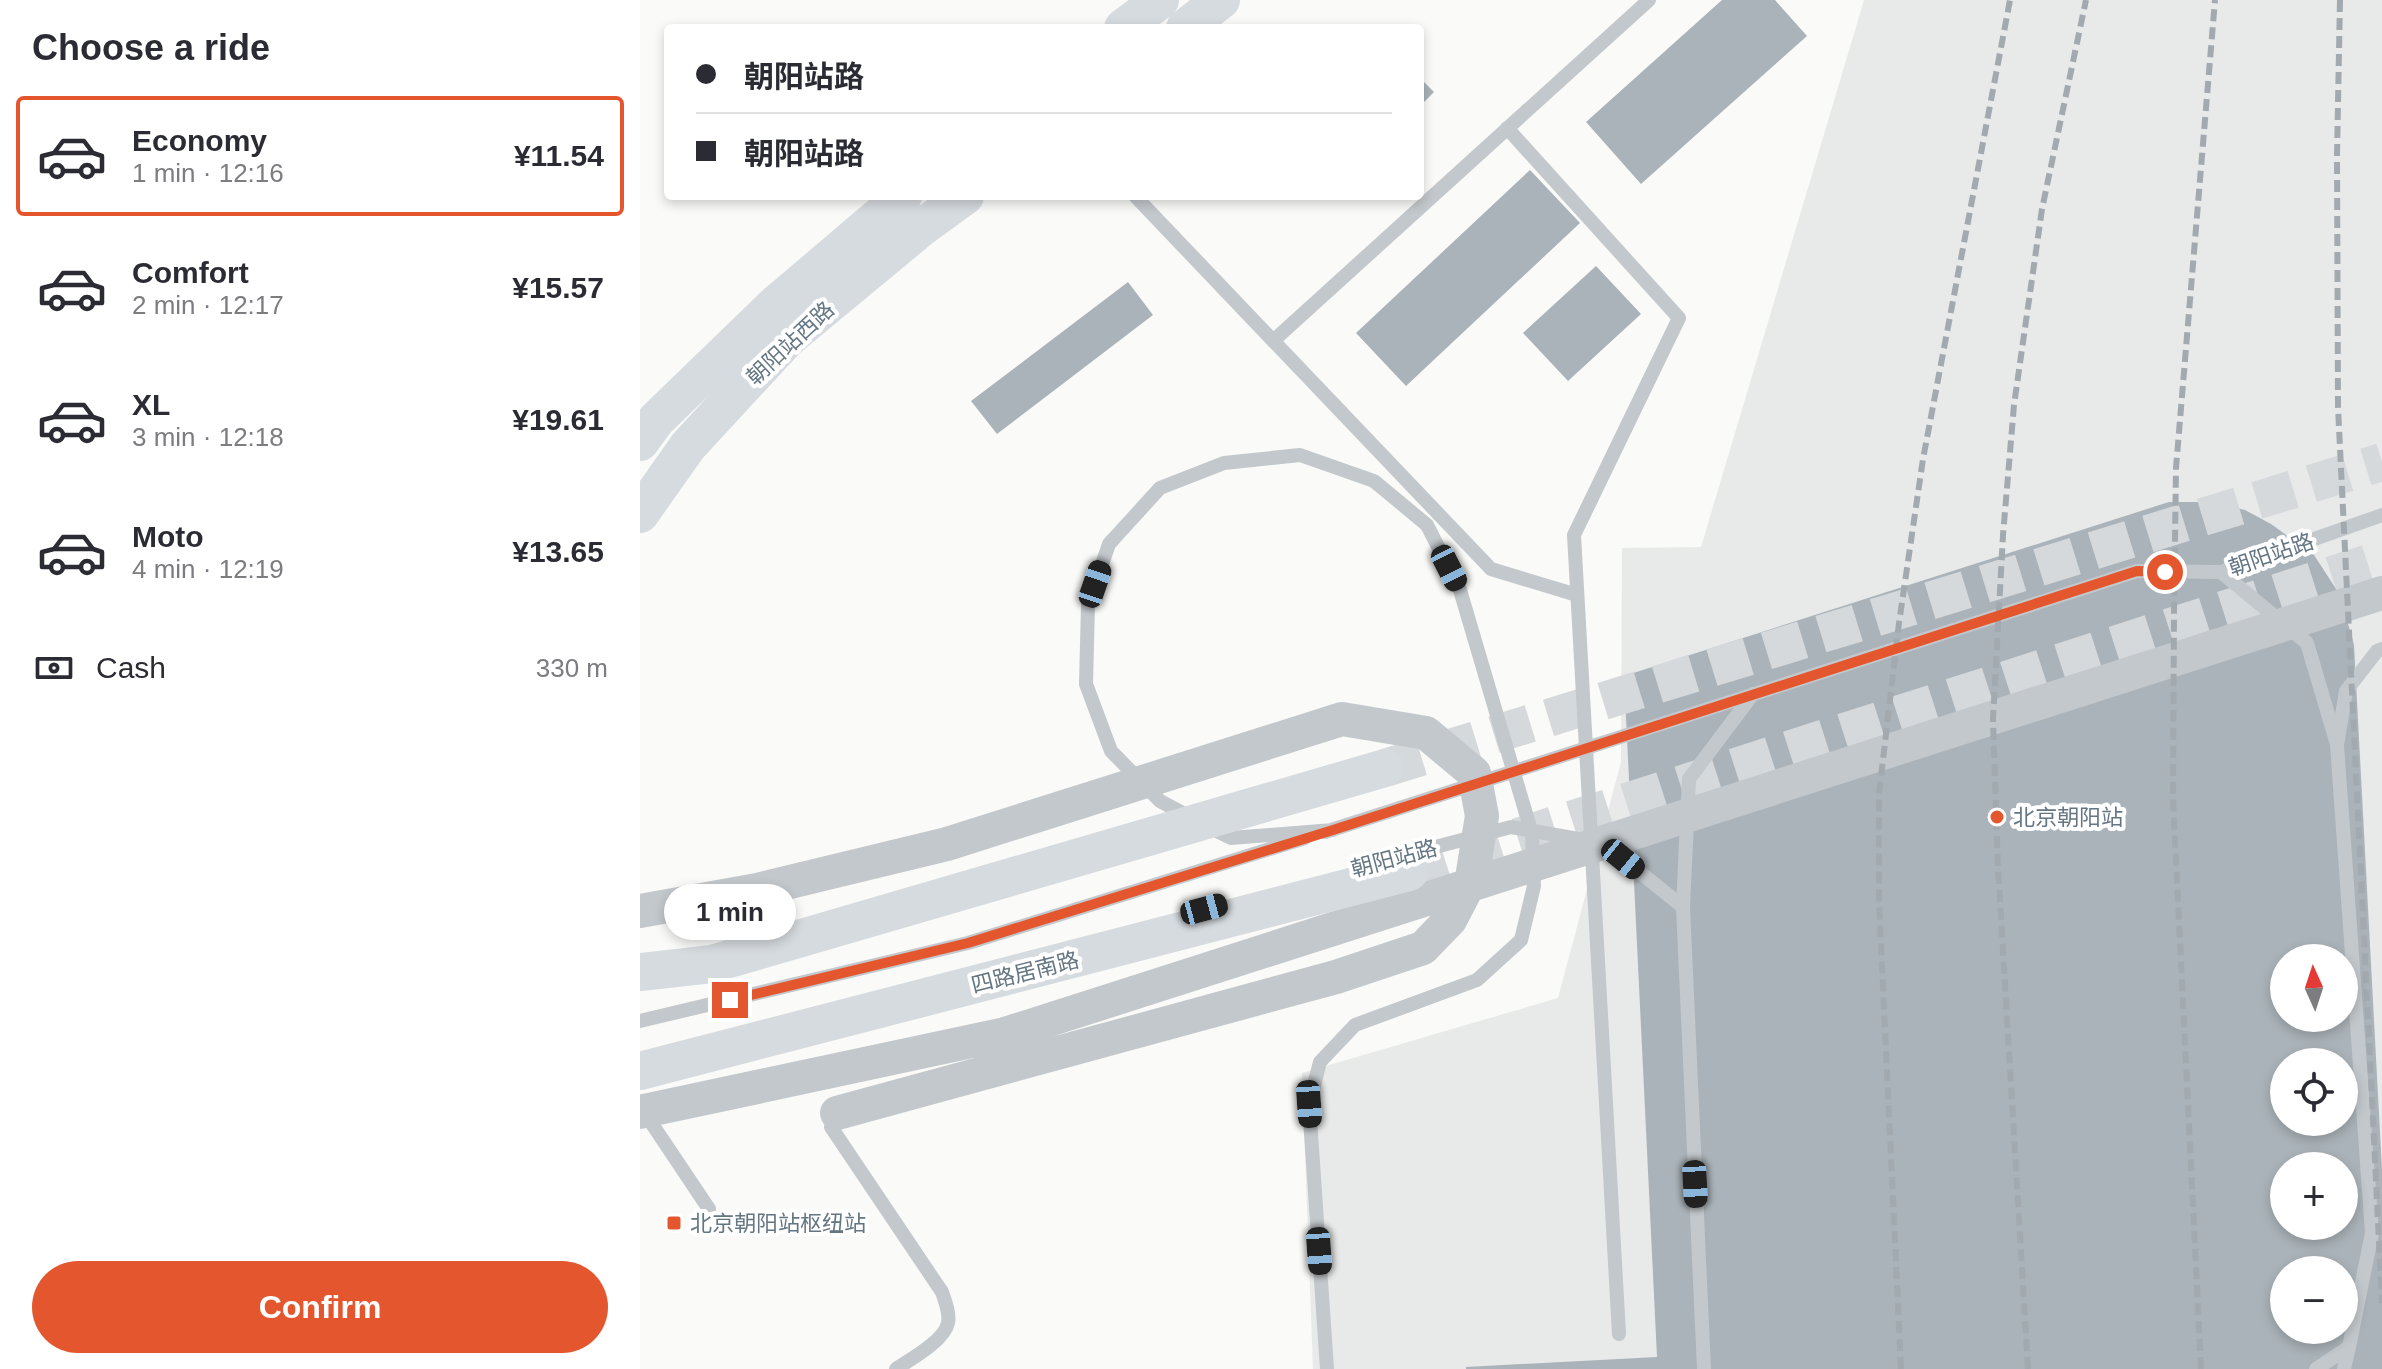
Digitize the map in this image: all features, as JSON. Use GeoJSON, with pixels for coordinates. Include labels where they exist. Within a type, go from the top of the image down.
{"type":"FeatureCollection","features":[{"type":"Feature","properties":{"kind":"main road"},"geometry":{"type":"LineString","coordinates":[[1128,24],[1160,0]]}},
{"type":"Feature","properties":{"kind":"main road"},"geometry":{"type":"LineString","coordinates":[[1190,24],[1221,0]]}},
{"type":"Feature","properties":{"kind":"main road","name":"朝阳站西路"},"geometry":{"type":"LineString","coordinates":[[640,442],[656,420],[776,304],[898,200]]}},
{"type":"Feature","properties":{"kind":"main road","name":"朝阳站西路"},"geometry":{"type":"LineString","coordinates":[[640,514],[688,446],[786,340],[960,200]]}},
{"type":"Feature","properties":{"kind":"main road"},"geometry":{"type":"LineString","coordinates":[[640,972],[712,964],[1385,768]]}},
{"type":"Feature","properties":{"kind":"main road","name":"四路居南路"},"geometry":{"type":"LineString","coordinates":[[640,1071],[1409,872]]}},
{"type":"Feature","properties":{"kind":"street"},"geometry":{"type":"LineString","coordinates":[[642,1112],[1005,1034],[2382,593]]}},
{"type":"Feature","properties":{"kind":"street"},"geometry":{"type":"LineString","coordinates":[[640,911],[757,890],[947,844],[1342,719],[1426,733],[1474,773],[1482,816],[1472,878],[1450,920],[1423,948],[1336,977],[837,1113]]}},
{"type":"Feature","properties":{"kind":"lane"},"geometry":{"type":"LineString","coordinates":[[1273,341],[1649,0]]}},
{"type":"Feature","properties":{"kind":"lane"},"geometry":{"type":"LineString","coordinates":[[1507,128],[1679,318],[1574,535],[1619,1334]]}},
{"type":"Feature","properties":{"kind":"lane"},"geometry":{"type":"LineString","coordinates":[[1139,200],[1491,569],[1577,595]]}},
{"type":"Feature","properties":{"kind":"lane"},"geometry":{"type":"LineString","coordinates":[[1327,1369],[1309,1104],[1320,1062],[1355,1025],[1477,980],[1521,940],[1534,886],[1532,834],[1460,590],[1427,525],[1374,481],[1300,455],[1224,463],[1160,488],[1109,544],[1088,605],[1086,684],[1111,751],[1160,801],[1231,838],[1333,830]]}},
{"type":"Feature","properties":{"kind":"lane","name":"朝阳站路"},"geometry":{"type":"LineString","coordinates":[[640,1021],[968,943],[1333,830],[2137,571],[2221,572],[2382,515]]}},
{"type":"Feature","properties":{"kind":"lane"},"geometry":{"type":"LineString","coordinates":[[2221,572],[2307,643],[2337,745],[2372,1233],[2344,1369]]}},
{"type":"Feature","properties":{"kind":"lane"},"geometry":{"type":"LineString","coordinates":[[2337,745],[2346,691],[2377,651],[2382,649]]}},
{"type":"Feature","properties":{"kind":"lane"},"geometry":{"type":"LineString","coordinates":[[1703,1369],[1683,907],[1689,779],[1753,694]]}},
{"type":"Feature","properties":{"kind":"lane","name":"朝阳站路"},"geometry":{"type":"LineString","coordinates":[[1373,864],[1511,827],[1604,844],[1683,907]]}},
{"type":"Feature","properties":{"kind":"lane"},"geometry":{"type":"LineString","coordinates":[[640,1057],[682,1049],[1127,930]]}},
{"type":"Feature","properties":{"kind":"lane"},"geometry":{"type":"LineString","coordinates":[[642,1112],[709,1209]]}},
{"type":"Feature","properties":{"kind":"lane"},"geometry":{"type":"LineString","coordinates":[[837,1113],[831,1127],[942,1292],[947,1306],[948,1324],[939,1338],[896,1369]]}},
{"type":"Feature","properties":{"kind":"lane"},"geometry":{"type":"LineString","coordinates":[[2316,1369],[2349,1347]]}},
{"type":"Feature","properties":{"kind":"lane"},"geometry":{"type":"LineString","coordinates":[[2325,1369],[2349,1347]]}},
{"type":"Feature","properties":{"kind":"shaded area","name":"北京朝阳站"},"geometry":{"type":"Polygon","coordinates":[[[1864,0],[2382,0],[2382,1369],[1313,1369],[1302,1073],[1558,998],[1621,762],[1622,548],[1701,547],[1864,0]]]}},
{"type":"Feature","properties":{"kind":"building"},"geometry":{"type":"Polygon","coordinates":[[[1722,0],[1775,0],[1807,36],[1641,184],[1586,122],[1722,0]]]}},
{"type":"Feature","properties":{"kind":"building"},"geometry":{"type":"Polygon","coordinates":[[[1424,82],[1434,92],[1424,102],[1424,82]]]}},
{"type":"Feature","properties":{"kind":"building"},"geometry":{"type":"Polygon","coordinates":[[[1530,170],[1580,223],[1406,386],[1356,333],[1530,170]]]}},
{"type":"Feature","properties":{"kind":"building"},"geometry":{"type":"Polygon","coordinates":[[[1596,266],[1641,314],[1568,381],[1523,333],[1596,266]]]}},
{"type":"Feature","properties":{"kind":"building"},"geometry":{"type":"Polygon","coordinates":[[[1128,282],[1153,315],[997,434],[971,401],[1128,282]]]}},
{"type":"Feature","properties":{"kind":"building","name":"北京朝阳站"},"geometry":{"type":"Polygon","coordinates":[[[2169,502],[2210,502],[2245,510],[2271,524],[2314,555],[2340,595],[2354,645],[2382,1170],[2382,1369],[1466,1369],[1657,1357],[1624,676],[2169,502]]]}},
{"type":"Feature","properties":{"kind":"tunnel"},"geometry":{"type":"LineString","coordinates":[[1385,768],[2382,462]]}},
{"type":"Feature","properties":{"kind":"tunnel"},"geometry":{"type":"LineString","coordinates":[[1409,872],[2382,559]]}},
{"type":"Feature","properties":{"kind":"railway"},"geometry":{"type":"LineString","coordinates":[[1901,1369],[1879,903],[1879,794],[1899,623],[1923,459],[2010,0]]}},
{"type":"Feature","properties":{"kind":"railway"},"geometry":{"type":"LineString","coordinates":[[2028,1369],[1998,867],[1993,719],[2014,405],[2042,209],[2086,0]]}},
{"type":"Feature","properties":{"kind":"railway"},"geometry":{"type":"LineString","coordinates":[[2201,1369],[2173,799],[2174,611],[2176,468],[2215,0]]}},
{"type":"Feature","properties":{"kind":"railway"},"geometry":{"type":"LineString","coordinates":[[2340,0],[2338,407],[2382,1303]]}},
{"type":"Feature","properties":{"kind":"place","name":"北京朝阳站"},"geometry":{"type":"Point","coordinates":[1997,817]}},
{"type":"Feature","properties":{"kind":"place","name":"北京朝阳站枢纽站"},"geometry":{"type":"Point","coordinates":[674,1223]}},
{"type":"Feature","properties":{"kind":"route"},"geometry":{"type":"LineString","coordinates":[[730,1000],[968,943],[1333,830],[2137,571],[2165,572]]}}]}
